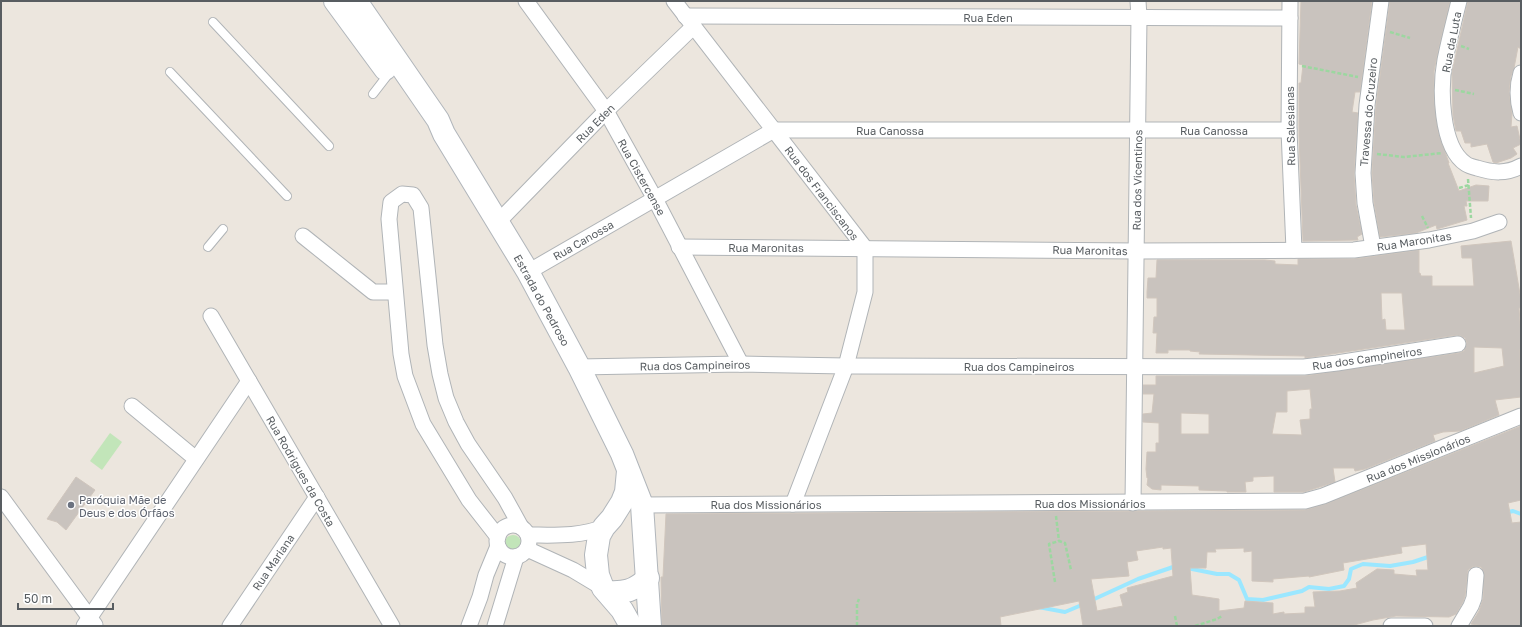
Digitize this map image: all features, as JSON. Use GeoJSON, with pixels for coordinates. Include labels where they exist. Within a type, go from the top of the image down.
{"type":"FeatureCollection","features":[{"type":"Feature","properties":{"kind":"main road","name":"Estrada do Pedroso"},"geometry":{"type":"LineString","coordinates":[[335,1],[394,69]]}},
{"type":"Feature","properties":{"kind":"main road","name":"Estrada do Pedroso"},"geometry":{"type":"LineString","coordinates":[[356,1],[427,124],[434,130],[444,134],[528,272],[579,367],[622,454],[642,505],[650,626]]}},
{"type":"Feature","properties":{"kind":"main road","name":"Estrada do Pedroso"},"geometry":{"type":"LineString","coordinates":[[628,471],[626,492],[617,512],[599,536],[596,555],[598,575],[605,590],[622,610],[631,626]]}},
{"type":"Feature","properties":{"kind":"main road"},"geometry":{"type":"LineString","coordinates":[[608,523],[623,512],[642,505]]}},
{"type":"Feature","properties":{"kind":"main road"},"geometry":{"type":"LineString","coordinates":[[605,590],[620,593],[632,590],[648,578]]}},
{"type":"Feature","properties":{"kind":"street","name":"Rua Cistercense"},"geometry":{"type":"LineString","coordinates":[[526,1],[606,111],[655,199],[741,364]]}},
{"type":"Feature","properties":{"kind":"street","name":"Rua dos Franciscanos"},"geometry":{"type":"LineString","coordinates":[[674,1],[865,248],[865,292],[846,366],[794,504]]}},
{"type":"Feature","properties":{"kind":"street","name":"Rua dos Vicentinos"},"geometry":{"type":"LineString","coordinates":[[1134,503],[1138,1]]}},
{"type":"Feature","properties":{"kind":"street","name":"Rua Salesianas"},"geometry":{"type":"LineString","coordinates":[[1290,1],[1289,130],[1294,250]]}},
{"type":"Feature","properties":{"kind":"street","name":"Travessa do Cruzeiro"},"geometry":{"type":"LineString","coordinates":[[1373,248],[1365,203],[1363,173],[1367,105],[1380,1]]}},
{"type":"Feature","properties":{"kind":"street","name":"Rua da Luta"},"geometry":{"type":"LineString","coordinates":[[1459,1],[1445,61],[1442,93],[1444,119],[1450,141],[1460,159],[1467,165]]}},
{"type":"Feature","properties":{"kind":"street","name":"Rua Eden"},"geometry":{"type":"LineString","coordinates":[[498,222],[606,111],[690,21],[1139,17],[1290,18]]}},
{"type":"Feature","properties":{"kind":"street"},"geometry":{"type":"LineString","coordinates":[[1521,74],[1518,86],[1519,106],[1521,113]]}},
{"type":"Feature","properties":{"kind":"street","name":"Rua Canossa"},"geometry":{"type":"LineString","coordinates":[[528,272],[774,130],[1289,130]]}},
{"type":"Feature","properties":{"kind":"street"},"geometry":{"type":"LineString","coordinates":[[1467,165],[1497,173],[1509,171],[1521,166]]}},
{"type":"Feature","properties":{"kind":"street"},"geometry":{"type":"LineString","coordinates":[[495,626],[523,542],[505,498],[468,444],[456,422],[446,398],[435,345],[421,208],[413,195],[402,194],[391,202],[389,218],[401,354],[405,376],[423,424],[469,500],[498,541],[503,553],[512,557],[523,542],[592,532],[608,523]]}},
{"type":"Feature","properties":{"kind":"street","name":"Rua Maronitas"},"geometry":{"type":"LineString","coordinates":[[679,247],[1136,251],[1354,250],[1429,240],[1473,230],[1499,222]]}},
{"type":"Feature","properties":{"kind":"street"},"geometry":{"type":"LineString","coordinates":[[303,236],[373,292],[395,292]]}},
{"type":"Feature","properties":{"kind":"street","name":"Rua Rodrigues da Costa"},"geometry":{"type":"LineString","coordinates":[[211,316],[392,626]]}},
{"type":"Feature","properties":{"kind":"street","name":"Rua dos Campineiros"},"geometry":{"type":"LineString","coordinates":[[579,367],[741,364],[846,366],[1304,367],[1458,344]]}},
{"type":"Feature","properties":{"kind":"street"},"geometry":{"type":"LineString","coordinates":[[4,508],[90,623],[196,459],[249,381]]}},
{"type":"Feature","properties":{"kind":"street"},"geometry":{"type":"LineString","coordinates":[[132,406],[196,459]]}},
{"type":"Feature","properties":{"kind":"street","name":"Rua dos Missionários"},"geometry":{"type":"LineString","coordinates":[[642,505],[1305,501],[1323,496],[1521,416]]}},
{"type":"Feature","properties":{"kind":"street","name":"Rua Mariana"},"geometry":{"type":"LineString","coordinates":[[230,626],[317,497]]}},
{"type":"Feature","properties":{"kind":"street"},"geometry":{"type":"LineString","coordinates":[[469,626],[498,541],[505,528],[515,526],[523,542],[605,590]]}},
{"type":"Feature","properties":{"kind":"street"},"geometry":{"type":"LineString","coordinates":[[1459,626],[1474,598],[1476,575]]}},
{"type":"Feature","properties":{"kind":"street"},"geometry":{"type":"LineString","coordinates":[[1391,626],[1424,626]]}},
{"type":"Feature","properties":{"kind":"lane"},"geometry":{"type":"LineString","coordinates":[[213,22],[328,146]]}},
{"type":"Feature","properties":{"kind":"lane"},"geometry":{"type":"LineString","coordinates":[[373,94],[394,69]]}},
{"type":"Feature","properties":{"kind":"lane"},"geometry":{"type":"LineString","coordinates":[[170,72],[287,196]]}},
{"type":"Feature","properties":{"kind":"lane"},"geometry":{"type":"LineString","coordinates":[[208,247],[223,229]]}},
{"type":"Feature","properties":{"kind":"path"},"geometry":{"type":"LineString","coordinates":[[1389,31],[1410,38]]}},
{"type":"Feature","properties":{"kind":"path"},"geometry":{"type":"LineString","coordinates":[[1290,64],[1370,79]]}},
{"type":"Feature","properties":{"kind":"path"},"geometry":{"type":"LineString","coordinates":[[1450,89],[1474,94]]}},
{"type":"Feature","properties":{"kind":"path"},"geometry":{"type":"LineString","coordinates":[[1376,153],[1404,157],[1445,153]]}},
{"type":"Feature","properties":{"kind":"path"},"geometry":{"type":"LineString","coordinates":[[1467,165],[1473,230]]}},
{"type":"Feature","properties":{"kind":"path"},"geometry":{"type":"LineString","coordinates":[[1459,188],[1468,185]]}},
{"type":"Feature","properties":{"kind":"path"},"geometry":{"type":"LineString","coordinates":[[1422,216],[1430,232]]}},
{"type":"Feature","properties":{"kind":"path"},"geometry":{"type":"LineString","coordinates":[[1056,519],[1060,542]]}},
{"type":"Feature","properties":{"kind":"path"},"geometry":{"type":"LineString","coordinates":[[1055,582],[1049,544],[1060,542],[1065,543],[1071,570]]}},
{"type":"Feature","properties":{"kind":"path"},"geometry":{"type":"LineString","coordinates":[[856,626],[857,604],[859,599]]}},
{"type":"Feature","properties":{"kind":"path"},"geometry":{"type":"LineString","coordinates":[[1175,616],[1177,626]]}},
{"type":"Feature","properties":{"kind":"path"},"geometry":{"type":"LineString","coordinates":[[1195,626],[1222,616]]}},
{"type":"Feature","properties":{"kind":"green space"},"geometry":{"type":"Polygon","coordinates":[[[110,433],[122,442],[102,470],[90,461],[110,433]]]}},
{"type":"Feature","properties":{"kind":"green space"},"geometry":{"type":"Polygon","coordinates":[[[510,535],[516,535],[521,540],[519,549],[516,551],[510,551],[505,546],[505,540],[510,535]]]}},
{"type":"Feature","properties":{"kind":"building"},"geometry":{"type":"Polygon","coordinates":[[[1301,1],[1372,1],[1360,92],[1355,92],[1352,112],[1358,113],[1354,174],[1356,205],[1362,234],[1357,237],[1358,240],[1303,241],[1299,135],[1299,83],[1301,83],[1303,65],[1299,64],[1301,1]]]}},
{"type":"Feature","properties":{"kind":"building"},"geometry":{"type":"Polygon","coordinates":[[[1390,1],[1450,1],[1434,71],[1434,101],[1438,132],[1459,191],[1476,185],[1489,186],[1488,201],[1466,201],[1467,206],[1464,206],[1467,220],[1437,229],[1436,225],[1416,233],[1380,237],[1374,202],[1372,173],[1376,106],[1390,1]]]}},
{"type":"Feature","properties":{"kind":"building"},"geometry":{"type":"Polygon","coordinates":[[[1468,1],[1521,1],[1521,49],[1518,47],[1509,92],[1512,113],[1511,127],[1517,126],[1521,144],[1513,148],[1517,154],[1511,158],[1496,163],[1493,162],[1487,144],[1471,147],[1471,143],[1465,143],[1461,131],[1456,131],[1453,115],[1452,72],[1468,1]]]}},
{"type":"Feature","properties":{"kind":"building"},"geometry":{"type":"Polygon","coordinates":[[[1511,241],[1521,300],[1521,308],[1519,308],[1521,335],[1521,397],[1495,400],[1499,415],[1460,431],[1443,432],[1433,435],[1435,441],[1365,469],[1355,471],[1354,468],[1333,468],[1335,482],[1304,492],[1274,492],[1274,476],[1253,477],[1253,481],[1245,482],[1246,492],[1199,490],[1199,486],[1161,485],[1161,490],[1152,489],[1147,485],[1147,452],[1156,452],[1156,443],[1159,443],[1159,423],[1143,422],[1143,414],[1152,413],[1154,394],[1143,394],[1143,385],[1156,385],[1156,376],[1305,376],[1459,353],[1464,351],[1467,343],[1465,338],[1457,335],[1305,358],[1305,356],[1199,354],[1200,352],[1190,350],[1168,350],[1168,353],[1156,353],[1157,333],[1153,333],[1154,317],[1157,317],[1157,298],[1147,298],[1147,292],[1148,278],[1156,278],[1157,260],[1265,260],[1275,261],[1275,264],[1298,265],[1298,259],[1354,259],[1419,250],[1419,273],[1421,276],[1432,276],[1432,286],[1474,286],[1472,258],[1462,258],[1461,246],[1511,241]],[[1381,293],[1382,320],[1385,319],[1386,330],[1405,330],[1402,293],[1381,293]],[[1474,347],[1474,373],[1504,366],[1502,348],[1474,347]],[[1310,389],[1287,391],[1287,412],[1276,412],[1272,434],[1302,435],[1300,420],[1310,419],[1310,409],[1312,409],[1310,389]],[[1181,413],[1181,434],[1209,434],[1209,414],[1181,413]]]}},
{"type":"Feature","properties":{"kind":"building"},"geometry":{"type":"Polygon","coordinates":[[[1521,426],[1521,500],[1508,503],[1512,523],[1521,522],[1521,626],[1485,626],[1471,624],[1479,611],[1483,599],[1484,572],[1481,567],[1476,566],[1468,570],[1465,596],[1456,614],[1449,617],[1396,616],[1354,625],[1083,626],[1079,601],[1000,617],[1001,626],[662,626],[661,577],[663,577],[666,514],[1305,510],[1326,504],[1521,426]],[[1426,544],[1401,547],[1402,553],[1343,563],[1344,570],[1309,577],[1273,579],[1273,582],[1252,581],[1252,551],[1244,552],[1244,548],[1215,549],[1216,552],[1207,552],[1206,568],[1190,568],[1192,595],[1219,599],[1219,611],[1244,608],[1245,601],[1273,603],[1273,614],[1284,612],[1284,614],[1305,613],[1305,607],[1315,607],[1313,592],[1340,591],[1357,588],[1356,583],[1377,569],[1394,570],[1394,574],[1417,576],[1416,570],[1428,570],[1426,544]],[[1163,547],[1136,551],[1138,560],[1127,562],[1129,576],[1091,579],[1097,611],[1123,606],[1120,595],[1128,592],[1127,588],[1173,576],[1171,548],[1163,549],[1163,547]]]}},
{"type":"Feature","properties":{"kind":"building","name":"Paróquia Mãe de Deus e dos Órfãos"},"geometry":{"type":"Polygon","coordinates":[[[76,477],[95,490],[66,530],[57,522],[47,519],[76,477]]]}},
{"type":"Feature","properties":{"kind":"waterway"},"geometry":{"type":"LineString","coordinates":[[1505,513],[1513,511],[1521,514]]}},
{"type":"Feature","properties":{"kind":"waterway"},"geometry":{"type":"LineString","coordinates":[[1187,568],[1217,574],[1229,574],[1239,580],[1247,599],[1263,600],[1302,591],[1309,587],[1329,589],[1344,586],[1349,579],[1351,569],[1363,564],[1390,566],[1413,562],[1431,556]]}},
{"type":"Feature","properties":{"kind":"waterway"},"geometry":{"type":"LineString","coordinates":[[1090,601],[1138,579],[1176,566]]}},
{"type":"Feature","properties":{"kind":"waterway"},"geometry":{"type":"LineString","coordinates":[[1038,607],[1065,612],[1084,604]]}},
{"type":"Feature","properties":{"kind":"place","name":"Paróquia Mãe de Deus e dos Órfãos"},"geometry":{"type":"Point","coordinates":[71,505]}}]}
